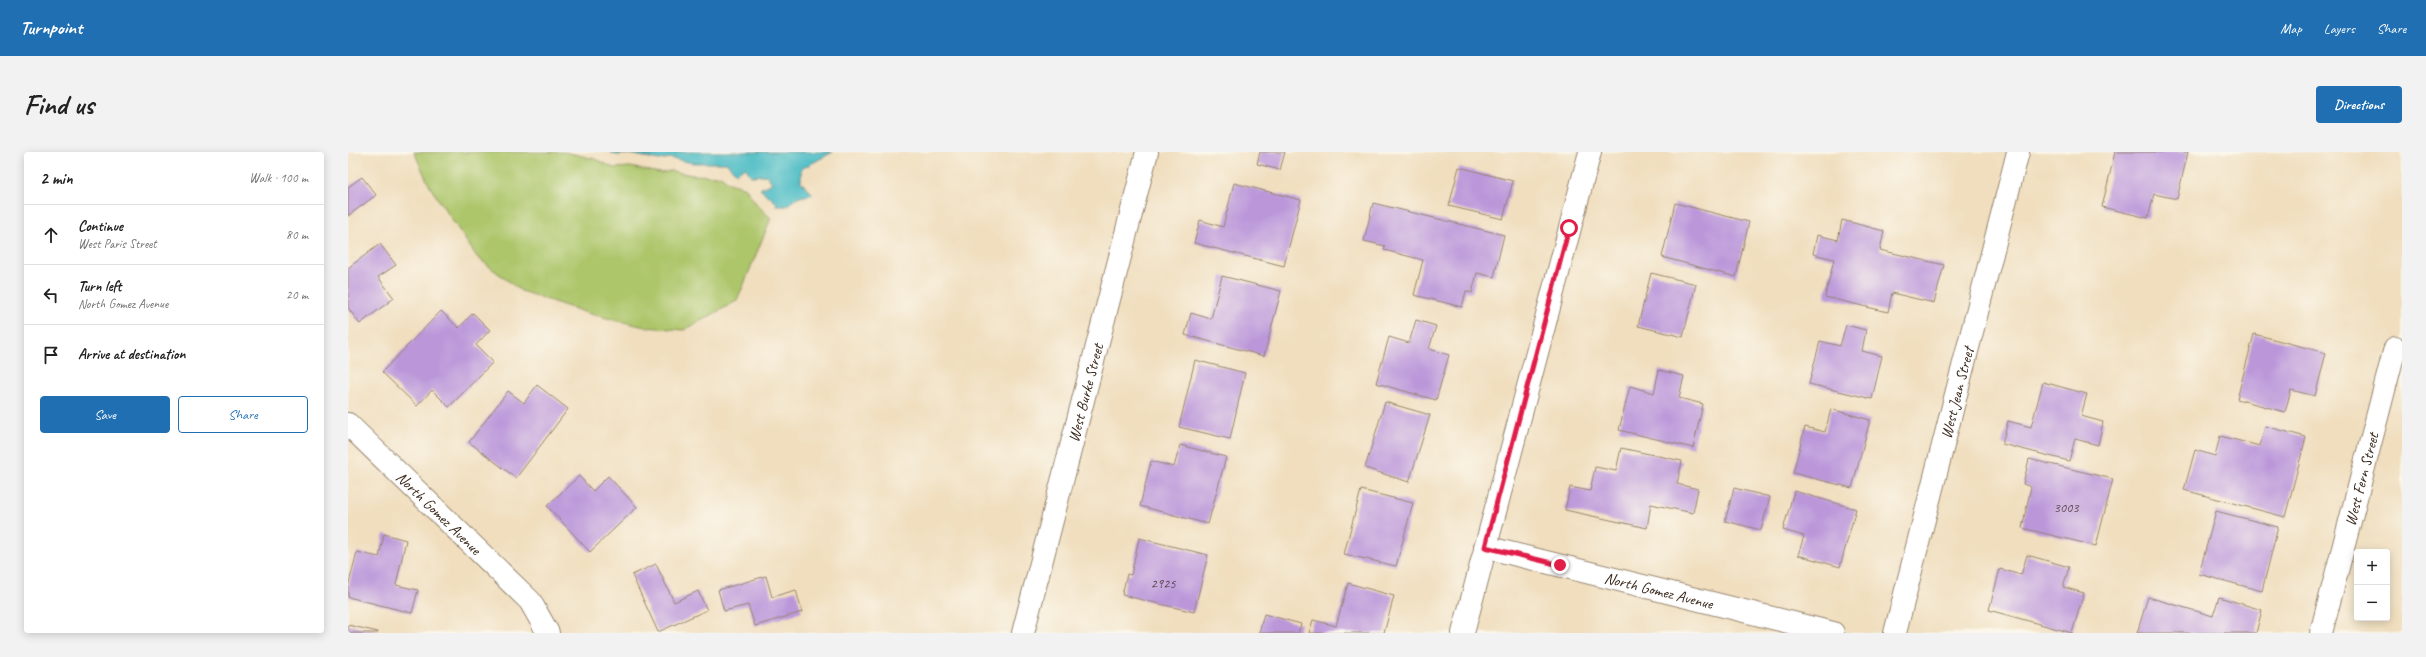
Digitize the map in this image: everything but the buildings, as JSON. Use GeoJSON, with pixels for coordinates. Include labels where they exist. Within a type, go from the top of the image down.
{"type":"FeatureCollection","features":[{"type":"Feature","properties":{"kind":"street","name":"West Burke Street"},"geometry":{"type":"LineString","coordinates":[[1023,633],[1148,152]]}},
{"type":"Feature","properties":{"kind":"street"},"geometry":{"type":"LineString","coordinates":[[1463,633],[1590,152]]}},
{"type":"Feature","properties":{"kind":"street","name":"West Jean Street"},"geometry":{"type":"LineString","coordinates":[[1895,633],[2018,152]]}},
{"type":"Feature","properties":{"kind":"street","name":"West Fern Street"},"geometry":{"type":"LineString","coordinates":[[2321,633],[2394,348]]}},
{"type":"Feature","properties":{"kind":"street","name":"North Gomez Avenue"},"geometry":{"type":"LineString","coordinates":[[348,424],[530,601],[548,633]]}},
{"type":"Feature","properties":{"kind":"street","name":"North Gomez Avenue"},"geometry":{"type":"LineString","coordinates":[[1485,547],[1832,633]]}},
{"type":"Feature","properties":{"kind":"green space"},"geometry":{"type":"Polygon","coordinates":[[[414,152],[565,152],[595,159],[614,168],[630,167],[660,173],[671,171],[693,175],[721,176],[729,183],[746,188],[757,204],[771,218],[737,301],[684,330],[645,327],[590,314],[521,291],[477,257],[430,187],[414,152]]]}},
{"type":"Feature","properties":{"kind":"water"},"geometry":{"type":"Polygon","coordinates":[[[610,152],[833,152],[801,169],[801,182],[813,194],[796,198],[786,206],[776,206],[777,203],[760,189],[772,183],[767,175],[751,176],[745,167],[736,173],[727,163],[693,163],[670,158],[659,160],[630,154],[616,155],[610,152]]]}},
{"type":"Feature","properties":{"kind":"route"},"geometry":{"type":"LineString","coordinates":[[1560,565],[1485,547],[1569,228]]}}]}
